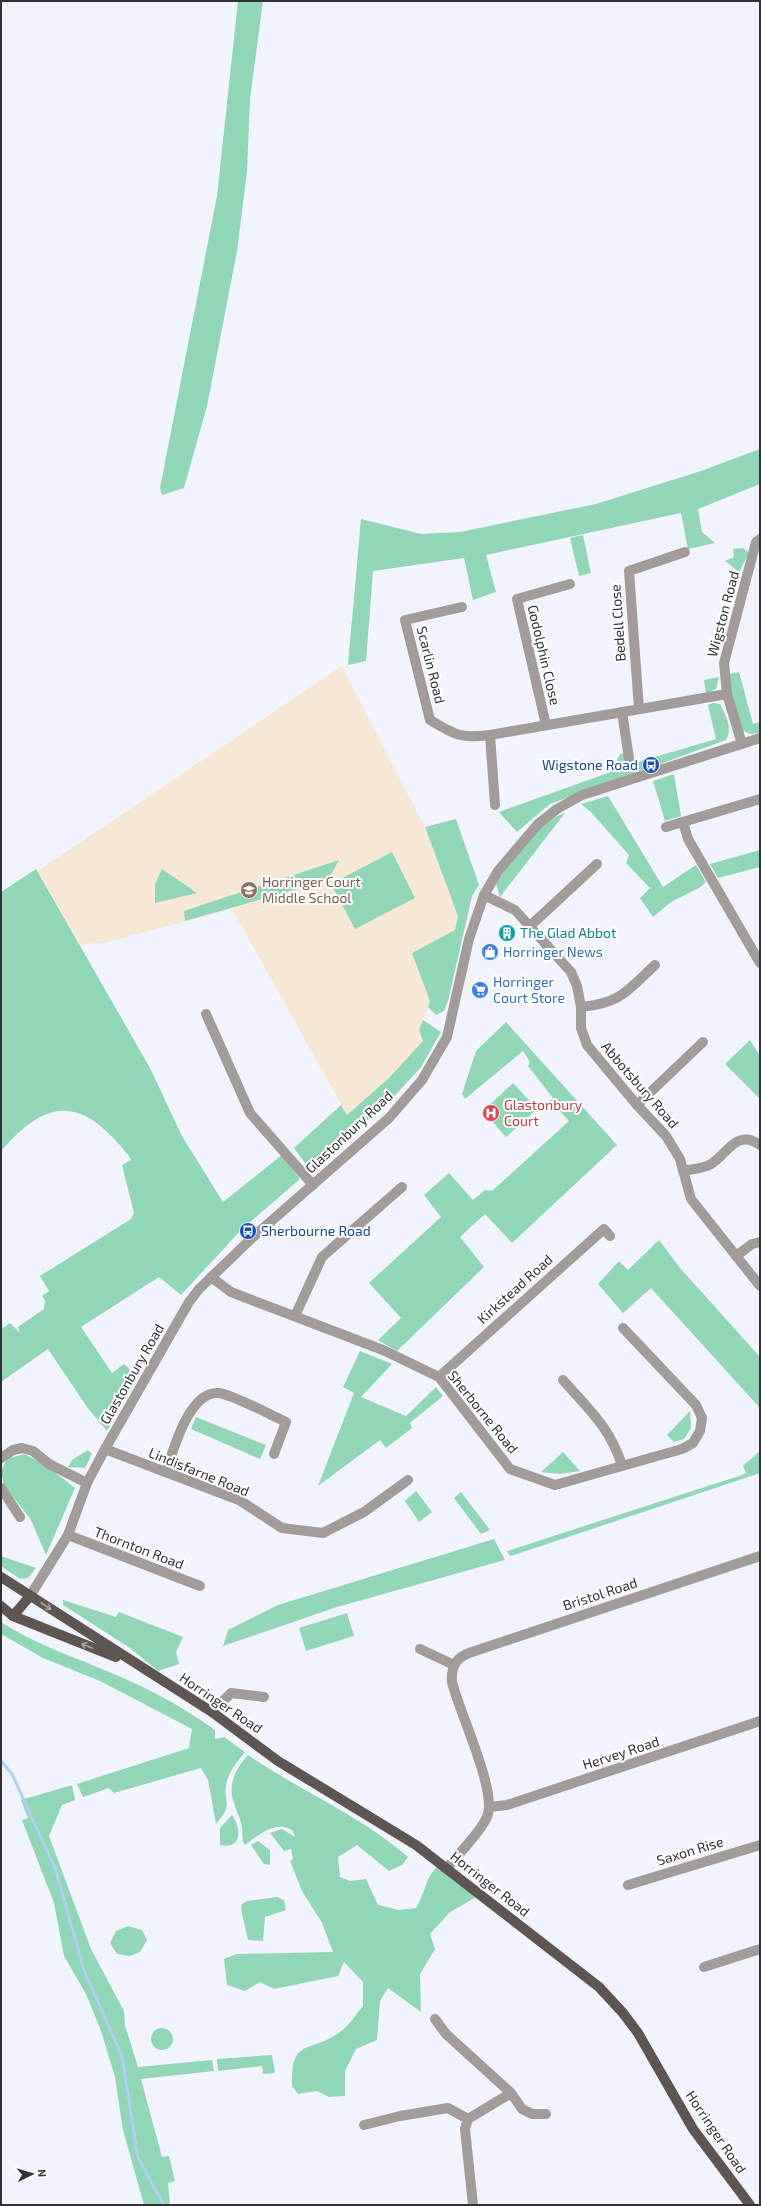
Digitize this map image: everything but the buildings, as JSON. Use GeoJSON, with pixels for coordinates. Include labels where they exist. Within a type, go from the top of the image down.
{"type":"FeatureCollection","features":[{"type":"Feature","properties":{"kind":"main road","name":"Horringer Road"},"geometry":{"type":"LineString","coordinates":[[1,1578],[212,1712],[278,1761],[416,1845],[594,1983],[623,2013],[638,2033],[694,2129],[750,2205]]}},
{"type":"Feature","properties":{"kind":"main road"},"geometry":{"type":"LineString","coordinates":[[13,1616],[30,1596]]}},
{"type":"Feature","properties":{"kind":"main road","name":"Horringer Road"},"geometry":{"type":"LineString","coordinates":[[1,1606],[13,1616],[136,1665]]}},
{"type":"Feature","properties":{"kind":"street","name":"Wigston Road"},"geometry":{"type":"LineString","coordinates":[[742,744],[727,694],[724,663],[756,542],[760,539]]}},
{"type":"Feature","properties":{"kind":"street","name":"Bedell Close"},"geometry":{"type":"LineString","coordinates":[[639,708],[629,571],[685,552]]}},
{"type":"Feature","properties":{"kind":"street","name":"Godolphin Close"},"geometry":{"type":"LineString","coordinates":[[546,725],[517,599],[570,584]]}},
{"type":"Feature","properties":{"kind":"street","name":"Scarlin Road"},"geometry":{"type":"LineString","coordinates":[[462,607],[405,620],[430,720],[454,734],[471,738],[727,694]]}},
{"type":"Feature","properties":{"kind":"street"},"geometry":{"type":"LineString","coordinates":[[622,712],[626,755]]}},
{"type":"Feature","properties":{"kind":"street"},"geometry":{"type":"LineString","coordinates":[[490,735],[494,805]]}},
{"type":"Feature","properties":{"kind":"street","name":"Glastonbury Road"},"geometry":{"type":"LineString","coordinates":[[30,1596],[68,1535],[87,1483],[189,1302],[210,1278],[252,1238],[389,1118],[422,1080],[437,1057],[450,1025],[469,939],[484,895],[498,871],[524,839],[557,809],[582,795],[760,738]]}},
{"type":"Feature","properties":{"kind":"street"},"geometry":{"type":"LineString","coordinates":[[666,827],[760,799]]}},
{"type":"Feature","properties":{"kind":"street"},"geometry":{"type":"LineString","coordinates":[[683,822],[688,839],[760,964]]}},
{"type":"Feature","properties":{"kind":"street"},"geometry":{"type":"LineString","coordinates":[[530,926],[598,864]]}},
{"type":"Feature","properties":{"kind":"street","name":"Abbotsbury Road"},"geometry":{"type":"LineString","coordinates":[[484,895],[515,910],[571,972],[577,986],[581,1006],[581,1028],[587,1045],[637,1105],[666,1136],[680,1159],[691,1199],[760,1286]]}},
{"type":"Feature","properties":{"kind":"street"},"geometry":{"type":"LineString","coordinates":[[581,1006],[602,1005],[613,1001],[655,965]]}},
{"type":"Feature","properties":{"kind":"street"},"geometry":{"type":"LineString","coordinates":[[206,1014],[250,1112],[313,1185]]}},
{"type":"Feature","properties":{"kind":"street"},"geometry":{"type":"LineString","coordinates":[[637,1105],[703,1042]]}},
{"type":"Feature","properties":{"kind":"street"},"geometry":{"type":"LineString","coordinates":[[683,1171],[710,1165],[732,1143],[744,1140],[755,1141],[760,1145]]}},
{"type":"Feature","properties":{"kind":"street"},"geometry":{"type":"LineString","coordinates":[[295,1316],[322,1257],[402,1187]]}},
{"type":"Feature","properties":{"kind":"street","name":"Kirkstead Road"},"geometry":{"type":"LineString","coordinates":[[439,1377],[604,1228],[610,1236]]}},
{"type":"Feature","properties":{"kind":"street"},"geometry":{"type":"LineString","coordinates":[[736,1256],[752,1244],[760,1242]]}},
{"type":"Feature","properties":{"kind":"street","name":"Sherborne Road"},"geometry":{"type":"LineString","coordinates":[[210,1278],[231,1292],[383,1350],[439,1377],[510,1468],[555,1485],[682,1449],[692,1443],[700,1432],[702,1418],[696,1404],[623,1328]]}},
{"type":"Feature","properties":{"kind":"street"},"geometry":{"type":"LineString","coordinates":[[563,1380],[605,1427],[616,1446],[622,1465]]}},
{"type":"Feature","properties":{"kind":"street"},"geometry":{"type":"LineString","coordinates":[[166,1472],[177,1439],[187,1419],[198,1401],[204,1396],[212,1393],[226,1395],[286,1422],[274,1454]]}},
{"type":"Feature","properties":{"kind":"street"},"geometry":{"type":"LineString","coordinates":[[1,1458],[13,1450],[22,1448],[33,1451],[49,1464],[87,1483]]}},
{"type":"Feature","properties":{"kind":"street","name":"Lindisfarne Road"},"geometry":{"type":"LineString","coordinates":[[105,1449],[239,1500],[282,1528],[323,1533],[364,1512],[408,1480]]}},
{"type":"Feature","properties":{"kind":"street"},"geometry":{"type":"LineString","coordinates":[[1,1488],[20,1517]]}},
{"type":"Feature","properties":{"kind":"street","name":"Thornton Road"},"geometry":{"type":"LineString","coordinates":[[68,1535],[200,1586]]}},
{"type":"Feature","properties":{"kind":"street","name":"Bristol Road"},"geometry":{"type":"LineString","coordinates":[[454,1665],[458,1659],[469,1653],[760,1556]]}},
{"type":"Feature","properties":{"kind":"street"},"geometry":{"type":"LineString","coordinates":[[420,1648],[454,1665],[452,1674],[454,1686],[488,1789],[490,1807],[483,1825],[447,1868]]}},
{"type":"Feature","properties":{"kind":"street"},"geometry":{"type":"LineString","coordinates":[[212,1712],[230,1693],[264,1697]]}},
{"type":"Feature","properties":{"kind":"street","name":"Hervey Road"},"geometry":{"type":"LineString","coordinates":[[490,1807],[507,1805],[760,1721]]}},
{"type":"Feature","properties":{"kind":"street","name":"Saxon Rise"},"geometry":{"type":"LineString","coordinates":[[628,1885],[760,1845]]}},
{"type":"Feature","properties":{"kind":"street"},"geometry":{"type":"LineString","coordinates":[[704,1967],[760,1949]]}},
{"type":"Feature","properties":{"kind":"street"},"geometry":{"type":"LineString","coordinates":[[435,2018],[446,2034],[511,2093],[522,2109],[532,2114],[546,2114]]}},
{"type":"Feature","properties":{"kind":"street"},"geometry":{"type":"LineString","coordinates":[[473,2205],[465,2129],[468,2119],[511,2093]]}},
{"type":"Feature","properties":{"kind":"street"},"geometry":{"type":"LineString","coordinates":[[364,2125],[400,2116],[448,2108],[468,2119]]}},
{"type":"Feature","properties":{"kind":"shaded area","name":"Horringer Court Middle School"},"geometry":{"type":"Polygon","coordinates":[[[342,666],[427,832],[458,916],[455,930],[412,953],[430,987],[430,1001],[419,1030],[423,1041],[389,1078],[347,1115],[232,909],[104,943],[80,944],[38,871],[342,666]]]}},
{"type":"Feature","properties":{"kind":"green space"},"geometry":{"type":"Polygon","coordinates":[[[238,1],[263,1],[250,99],[247,171],[237,251],[207,406],[184,488],[162,495],[160,488],[217,196],[238,1]]]}},
{"type":"Feature","properties":{"kind":"green space"},"geometry":{"type":"Polygon","coordinates":[[[760,449],[760,484],[698,509],[702,532],[715,543],[688,549],[681,513],[486,555],[496,592],[473,600],[464,558],[373,571],[366,661],[348,665],[361,519],[421,534],[460,532],[596,504],[701,471],[760,449]]]}},
{"type":"Feature","properties":{"kind":"green space"},"geometry":{"type":"Polygon","coordinates":[[[583,535],[591,573],[579,576],[570,538],[583,535]]]}},
{"type":"Feature","properties":{"kind":"green space"},"geometry":{"type":"Polygon","coordinates":[[[743,548],[749,553],[739,572],[725,561],[734,557],[733,549],[743,548]]]}},
{"type":"Feature","properties":{"kind":"green space"},"geometry":{"type":"Polygon","coordinates":[[[739,672],[753,724],[760,722],[760,733],[750,734],[740,729],[724,675],[739,672]]]}},
{"type":"Feature","properties":{"kind":"green space"},"geometry":{"type":"Polygon","coordinates":[[[719,677],[716,689],[706,694],[704,680],[719,677]]]}},
{"type":"Feature","properties":{"kind":"green space"},"geometry":{"type":"Polygon","coordinates":[[[713,703],[720,704],[729,726],[726,740],[550,804],[517,832],[499,812],[619,769],[617,760],[620,754],[628,752],[629,758],[638,762],[716,739],[708,705],[713,703]]]}},
{"type":"Feature","properties":{"kind":"green space"},"geometry":{"type":"Polygon","coordinates":[[[674,774],[681,816],[665,821],[653,781],[674,774]]]}},
{"type":"Feature","properties":{"kind":"green space"},"geometry":{"type":"Polygon","coordinates":[[[608,796],[663,887],[696,865],[706,882],[699,888],[671,902],[653,917],[640,898],[650,888],[626,863],[629,855],[591,812],[581,804],[608,796]]]}},
{"type":"Feature","properties":{"kind":"green space"},"geometry":{"type":"Polygon","coordinates":[[[565,813],[500,897],[496,883],[526,842],[545,824],[555,817],[565,813]]]}},
{"type":"Feature","properties":{"kind":"green space"},"geometry":{"type":"Polygon","coordinates":[[[456,819],[479,885],[472,896],[448,1001],[444,1011],[436,1015],[428,1007],[430,1001],[412,953],[455,930],[458,916],[425,827],[456,819]]]}},
{"type":"Feature","properties":{"kind":"green space"},"geometry":{"type":"Polygon","coordinates":[[[760,850],[760,867],[718,878],[710,864],[760,850]]]}},
{"type":"Feature","properties":{"kind":"green space"},"geometry":{"type":"Polygon","coordinates":[[[392,852],[415,898],[355,929],[331,884],[392,852]]]}},
{"type":"Feature","properties":{"kind":"green space"},"geometry":{"type":"Polygon","coordinates":[[[339,860],[330,876],[321,882],[185,921],[184,911],[339,860]]]}},
{"type":"Feature","properties":{"kind":"green space"},"geometry":{"type":"Polygon","coordinates":[[[36,869],[150,1068],[182,1136],[223,1202],[282,1155],[300,1179],[242,1229],[181,1295],[159,1277],[81,1327],[112,1373],[124,1364],[138,1377],[107,1431],[87,1407],[48,1349],[1,1382],[1,1325],[3,1328],[10,1323],[20,1333],[18,1327],[44,1309],[45,1300],[42,1296],[49,1291],[40,1276],[131,1219],[134,1213],[122,1165],[131,1160],[129,1156],[113,1137],[97,1123],[82,1114],[66,1111],[51,1113],[35,1120],[1,1151],[1,892],[36,869]]]}},
{"type":"Feature","properties":{"kind":"green space"},"geometry":{"type":"Polygon","coordinates":[[[162,869],[197,893],[155,903],[155,884],[162,869]]]}},
{"type":"Feature","properties":{"kind":"green space"},"geometry":{"type":"Polygon","coordinates":[[[423,1020],[441,1032],[421,1067],[392,1099],[310,1170],[294,1148],[341,1105],[347,1115],[389,1078],[423,1041],[419,1030],[423,1020]]]}},
{"type":"Feature","properties":{"kind":"green space"},"geometry":{"type":"Polygon","coordinates":[[[506,1022],[617,1145],[512,1243],[485,1214],[460,1237],[484,1267],[397,1351],[378,1340],[401,1318],[369,1283],[441,1217],[424,1195],[449,1173],[473,1200],[485,1190],[492,1191],[569,1121],[550,1101],[553,1098],[528,1066],[530,1062],[523,1051],[465,1099],[462,1094],[476,1051],[506,1022]]]}},
{"type":"Feature","properties":{"kind":"green space"},"geometry":{"type":"Polygon","coordinates":[[[750,1040],[760,1056],[760,1099],[725,1064],[750,1040]]]}},
{"type":"Feature","properties":{"kind":"green space"},"geometry":{"type":"Polygon","coordinates":[[[513,1083],[537,1109],[506,1137],[483,1111],[513,1083]]]}},
{"type":"Feature","properties":{"kind":"green space"},"geometry":{"type":"Polygon","coordinates":[[[659,1240],[680,1268],[760,1357],[760,1408],[651,1288],[623,1313],[598,1284],[619,1261],[628,1270],[659,1240]]]}},
{"type":"Feature","properties":{"kind":"green space"},"geometry":{"type":"Polygon","coordinates":[[[360,1351],[392,1364],[361,1397],[406,1416],[436,1387],[443,1396],[410,1423],[412,1428],[386,1448],[380,1440],[318,1486],[354,1393],[343,1387],[360,1351]]]}},
{"type":"Feature","properties":{"kind":"green space"},"geometry":{"type":"Polygon","coordinates":[[[690,1411],[691,1428],[684,1439],[674,1442],[667,1435],[690,1411]]]}},
{"type":"Feature","properties":{"kind":"green space"},"geometry":{"type":"Polygon","coordinates":[[[196,1417],[266,1445],[260,1459],[191,1429],[196,1417]]]}},
{"type":"Feature","properties":{"kind":"green space"},"geometry":{"type":"Polygon","coordinates":[[[88,1450],[92,1454],[85,1468],[68,1467],[72,1460],[88,1450]]]}},
{"type":"Feature","properties":{"kind":"green space"},"geometry":{"type":"Polygon","coordinates":[[[760,1451],[760,1473],[520,1553],[510,1556],[507,1551],[742,1475],[746,1473],[743,1466],[760,1451]]]}},
{"type":"Feature","properties":{"kind":"green space"},"geometry":{"type":"Polygon","coordinates":[[[563,1452],[580,1471],[560,1474],[541,1472],[563,1452]]]}},
{"type":"Feature","properties":{"kind":"green space"},"geometry":{"type":"Polygon","coordinates":[[[24,1454],[44,1464],[75,1488],[46,1555],[31,1520],[4,1485],[1,1471],[7,1459],[24,1454]]]}},
{"type":"Feature","properties":{"kind":"green space"},"geometry":{"type":"Polygon","coordinates":[[[416,1491],[432,1512],[419,1522],[405,1501],[416,1491]]]}},
{"type":"Feature","properties":{"kind":"green space"},"geometry":{"type":"Polygon","coordinates":[[[461,1492],[490,1530],[481,1534],[454,1498],[461,1492]]]}},
{"type":"Feature","properties":{"kind":"green space"},"geometry":{"type":"Polygon","coordinates":[[[494,1539],[505,1560],[337,1607],[223,1646],[228,1630],[278,1605],[494,1539]]]}},
{"type":"Feature","properties":{"kind":"green space"},"geometry":{"type":"Polygon","coordinates":[[[1,1556],[36,1568],[28,1578],[20,1579],[1,1566],[1,1556]]]}},
{"type":"Feature","properties":{"kind":"green space"},"geometry":{"type":"Polygon","coordinates":[[[63,1600],[116,1617],[119,1612],[183,1637],[176,1652],[179,1664],[158,1671],[130,1648],[63,1605],[63,1600]]]}},
{"type":"Feature","properties":{"kind":"green space"},"geometry":{"type":"Polygon","coordinates":[[[347,1613],[354,1636],[306,1651],[299,1628],[347,1613]]]}},
{"type":"Feature","properties":{"kind":"green space"},"geometry":{"type":"Polygon","coordinates":[[[1,1622],[12,1629],[60,1652],[143,1687],[187,1711],[215,1730],[215,1739],[224,1737],[245,1752],[234,1766],[228,1777],[226,1789],[227,1806],[216,1824],[208,1780],[201,1768],[114,1793],[109,1788],[83,1797],[77,1784],[189,1748],[192,1729],[100,1681],[43,1658],[1,1634],[1,1622]]]}},
{"type":"Feature","properties":{"kind":"green space"},"geometry":{"type":"Polygon","coordinates":[[[248,1755],[370,1828],[408,1857],[402,1865],[389,1871],[357,1845],[338,1857],[340,1877],[350,1881],[366,1879],[378,1905],[399,1910],[416,1908],[427,1881],[437,1867],[478,1896],[450,1912],[430,1934],[435,1949],[420,1974],[421,2012],[388,1988],[380,2001],[377,2040],[356,2049],[345,2071],[345,2096],[329,2097],[317,2091],[298,2094],[292,2086],[295,2060],[299,2053],[304,2048],[329,2039],[340,2032],[363,2006],[363,1982],[344,1962],[338,1976],[274,1989],[260,1982],[245,1991],[227,1985],[224,1959],[236,1954],[333,1952],[322,1923],[302,1891],[290,1861],[293,1859],[291,1849],[284,1851],[270,1833],[282,1829],[295,1837],[293,1831],[281,1827],[275,1828],[262,1833],[245,1845],[244,1843],[241,1824],[232,1796],[232,1783],[236,1771],[248,1755]]]}},
{"type":"Feature","properties":{"kind":"green space"},"geometry":{"type":"Polygon","coordinates":[[[72,1785],[75,1800],[62,1805],[49,1836],[91,1949],[124,2011],[125,2025],[138,2067],[212,2060],[214,2071],[141,2079],[162,2157],[169,2156],[175,2181],[168,2183],[170,2205],[144,2205],[123,2130],[115,2077],[101,2031],[86,1994],[64,1956],[54,1903],[22,1820],[28,1818],[21,1800],[72,1785]]]}},
{"type":"Feature","properties":{"kind":"green space"},"geometry":{"type":"Polygon","coordinates":[[[232,1815],[237,1826],[238,1837],[233,1844],[227,1846],[220,1845],[220,1828],[232,1815]]]}},
{"type":"Feature","properties":{"kind":"green space"},"geometry":{"type":"Polygon","coordinates":[[[258,1841],[270,1850],[270,1865],[264,1864],[251,1845],[258,1841]]]}},
{"type":"Feature","properties":{"kind":"green space"},"geometry":{"type":"Polygon","coordinates":[[[277,1897],[284,1900],[286,1910],[265,1917],[263,1941],[248,1940],[241,1909],[242,1904],[247,1901],[277,1897]]]}},
{"type":"Feature","properties":{"kind":"green space"},"geometry":{"type":"Polygon","coordinates":[[[128,1926],[142,1930],[147,1940],[140,1952],[130,1956],[117,1954],[110,1943],[116,1931],[128,1926]]]}},
{"type":"Feature","properties":{"kind":"green space"},"geometry":{"type":"Polygon","coordinates":[[[162,2028],[170,2031],[173,2039],[170,2047],[162,2050],[154,2047],[151,2039],[154,2031],[162,2028]]]}},
{"type":"Feature","properties":{"kind":"green space"},"geometry":{"type":"Polygon","coordinates":[[[272,2055],[275,2073],[263,2074],[262,2066],[218,2071],[217,2059],[272,2055]]]}},
{"type":"Feature","properties":{"kind":"waterway"},"geometry":{"type":"LineString","coordinates":[[1,1761],[12,1774],[55,1868],[84,1970],[122,2056],[138,2158],[164,2205]]}},
{"type":"Feature","properties":{"kind":"place","name":"Wigstone Road"},"geometry":{"type":"Point","coordinates":[651,765]}},
{"type":"Feature","properties":{"kind":"place","name":"Horringer Court Middle School"},"geometry":{"type":"Point","coordinates":[249,890]}},
{"type":"Feature","properties":{"kind":"place","name":"The Glad Abbot"},"geometry":{"type":"Point","coordinates":[507,933]}},
{"type":"Feature","properties":{"kind":"place","name":"Horringer News"},"geometry":{"type":"Point","coordinates":[490,952]}},
{"type":"Feature","properties":{"kind":"place","name":"Horringer Court Store"},"geometry":{"type":"Point","coordinates":[480,990]}},
{"type":"Feature","properties":{"kind":"place","name":"Glastonbury Court"},"geometry":{"type":"Point","coordinates":[491,1113]}},
{"type":"Feature","properties":{"kind":"place","name":"Sherbourne Road"},"geometry":{"type":"Point","coordinates":[248,1231]}}]}
